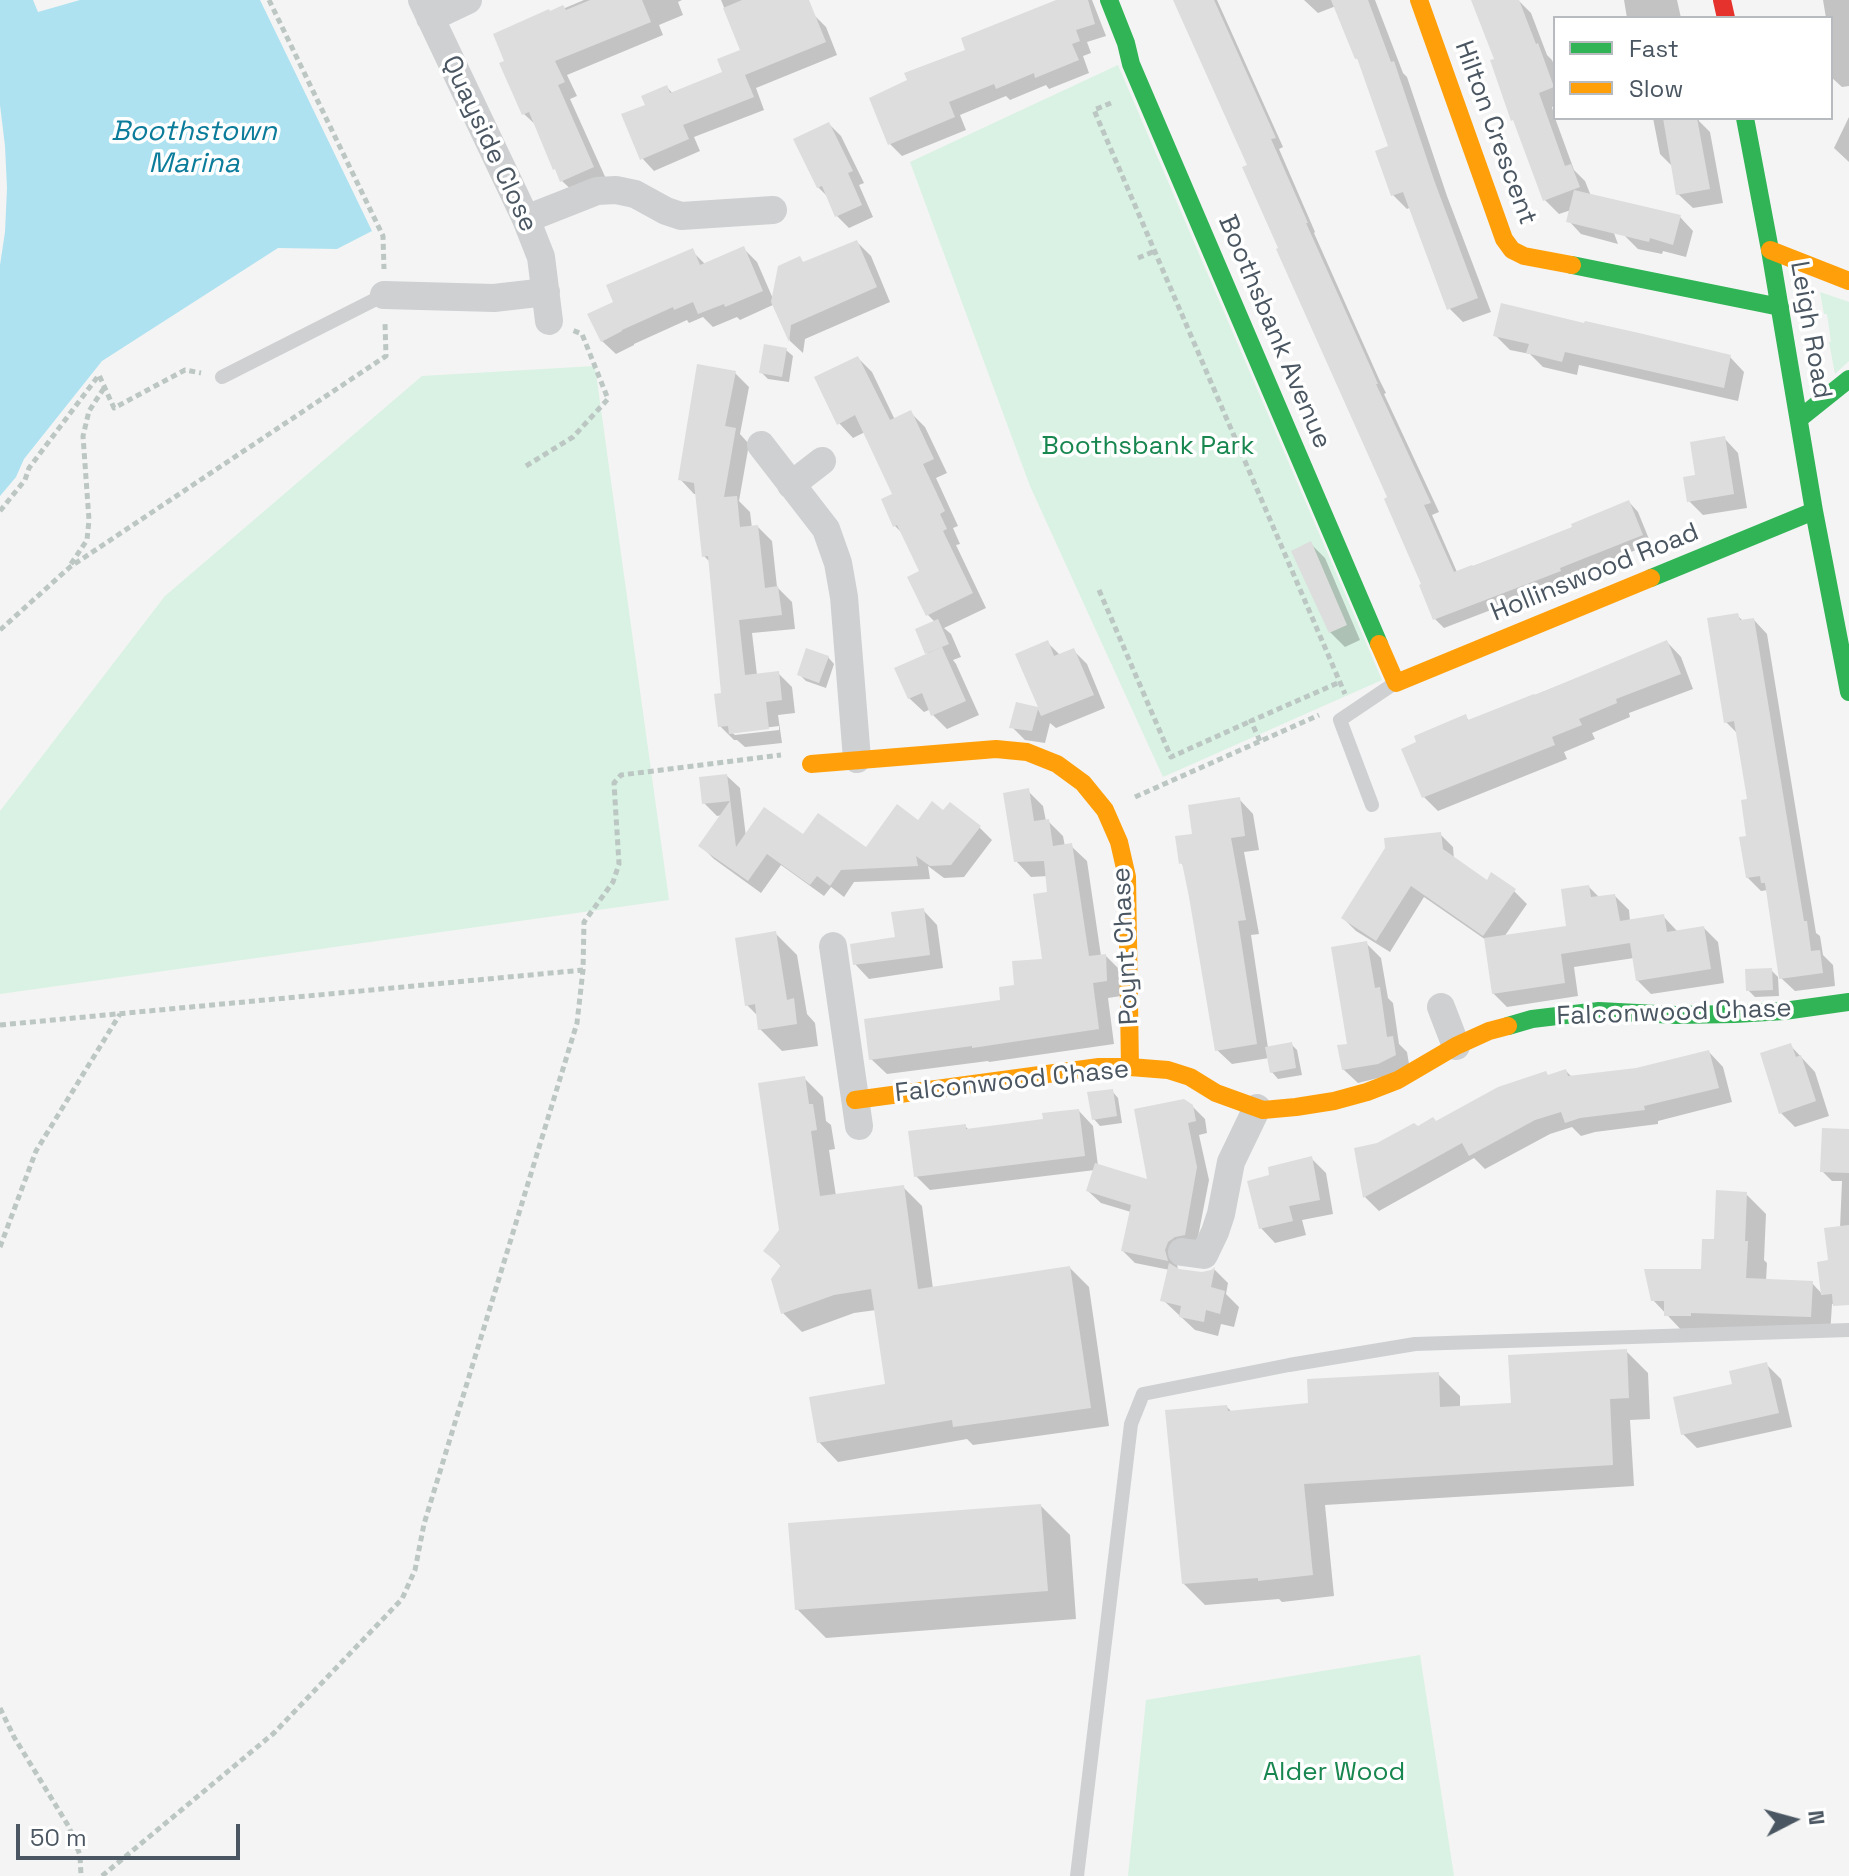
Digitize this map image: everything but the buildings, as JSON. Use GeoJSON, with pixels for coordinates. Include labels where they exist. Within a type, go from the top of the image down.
{"type":"FeatureCollection","features":[{"type":"Feature","properties":{"kind":"street"},"geometry":{"type":"LineString","coordinates":[[426,9],[468,0]]}},
{"type":"Feature","properties":{"kind":"street","name":"Boothsbank Avenue"},"geometry":{"type":"LineString","coordinates":[[1109,0],[1131,64],[1396,683]]}},
{"type":"Feature","properties":{"kind":"street","name":"Hilton Crescent"},"geometry":{"type":"LineString","coordinates":[[1419,0],[1504,239],[1512,250],[1524,256],[1780,307]]}},
{"type":"Feature","properties":{"kind":"street","name":"Quayside Close"},"geometry":{"type":"LineString","coordinates":[[426,9],[541,257],[549,321]]}},
{"type":"Feature","properties":{"kind":"street","name":"Leigh Road"},"geometry":{"type":"LineString","coordinates":[[1745,120],[1849,692]]}},
{"type":"Feature","properties":{"kind":"street"},"geometry":{"type":"LineString","coordinates":[[526,219],[597,191],[616,190],[635,194],[681,216],[727,201],[773,210]]}},
{"type":"Feature","properties":{"kind":"street"},"geometry":{"type":"LineString","coordinates":[[1770,250],[1849,281]]}},
{"type":"Feature","properties":{"kind":"street"},"geometry":{"type":"LineString","coordinates":[[384,295],[494,298],[546,292]]}},
{"type":"Feature","properties":{"kind":"street"},"geometry":{"type":"LineString","coordinates":[[1799,419],[1849,379]]}},
{"type":"Feature","properties":{"kind":"street"},"geometry":{"type":"LineString","coordinates":[[761,445],[826,529],[838,563],[844,597],[857,759]]}},
{"type":"Feature","properties":{"kind":"street"},"geometry":{"type":"LineString","coordinates":[[791,485],[822,461]]}},
{"type":"Feature","properties":{"kind":"street","name":"Hollinswood Road"},"geometry":{"type":"LineString","coordinates":[[1396,683],[1814,511]]}},
{"type":"Feature","properties":{"kind":"street","name":"Poynt Chase"},"geometry":{"type":"LineString","coordinates":[[811,764],[996,749],[1027,752],[1057,764],[1083,783],[1105,810],[1119,842],[1127,877],[1130,1067]]}},
{"type":"Feature","properties":{"kind":"street","name":"Falconwood Chase"},"geometry":{"type":"LineString","coordinates":[[833,946],[857,1113],[1099,1067],[1168,1070],[1190,1077],[1216,1093],[1263,1110],[1296,1107],[1367,1092],[1398,1080],[1456,1046],[1489,1031],[1532,1019],[1599,1011],[1735,1014],[1849,1002]]}},
{"type":"Feature","properties":{"kind":"street"},"geometry":{"type":"LineString","coordinates":[[1441,1007],[1456,1046]]}},
{"type":"Feature","properties":{"kind":"street"},"geometry":{"type":"LineString","coordinates":[[1182,1252],[1204,1255],[1221,1214],[1231,1162],[1257,1108]]}},
{"type":"Feature","properties":{"kind":"lane"},"geometry":{"type":"LineString","coordinates":[[222,377],[384,295]]}},
{"type":"Feature","properties":{"kind":"lane"},"geometry":{"type":"LineString","coordinates":[[1372,805],[1340,720],[1396,683]]}},
{"type":"Feature","properties":{"kind":"lane"},"geometry":{"type":"LineString","coordinates":[[1077,1876],[1131,1424],[1143,1394],[1415,1344],[1849,1330]]}},
{"type":"Feature","properties":{"kind":"path"},"geometry":{"type":"LineString","coordinates":[[1142,90],[1094,110],[1349,702]]}},
{"type":"Feature","properties":{"kind":"path"},"geometry":{"type":"LineString","coordinates":[[1138,258],[1155,251]]}},
{"type":"Feature","properties":{"kind":"path"},"geometry":{"type":"LineString","coordinates":[[526,466],[573,437],[608,399],[582,334],[549,321]]}},
{"type":"Feature","properties":{"kind":"path"},"geometry":{"type":"LineString","coordinates":[[0,511],[99,375],[114,408],[185,370],[222,377]]}},
{"type":"Feature","properties":{"kind":"path"},"geometry":{"type":"LineString","coordinates":[[70,567],[87,540],[89,520],[83,436],[89,411],[105,387]]}},
{"type":"Feature","properties":{"kind":"path"},"geometry":{"type":"LineString","coordinates":[[1099,590],[1171,757],[1340,682]]}},
{"type":"Feature","properties":{"kind":"path"},"geometry":{"type":"LineString","coordinates":[[1105,810],[1323,713]]}},
{"type":"Feature","properties":{"kind":"path"},"geometry":{"type":"LineString","coordinates":[[1251,721],[1260,741]]}},
{"type":"Feature","properties":{"kind":"path"},"geometry":{"type":"LineString","coordinates":[[102,1876],[274,1733],[402,1599],[415,1570],[424,1524],[577,1023],[584,922],[613,882],[619,864],[614,783],[621,775],[793,753],[811,764]]}},
{"type":"Feature","properties":{"kind":"path"},"geometry":{"type":"LineString","coordinates":[[0,1025],[583,970]]}},
{"type":"Feature","properties":{"kind":"path"},"geometry":{"type":"LineString","coordinates":[[0,1247],[36,1151],[121,1014]]}},
{"type":"Feature","properties":{"kind":"path"},"geometry":{"type":"LineString","coordinates":[[0,1708],[14,1737],[69,1827],[80,1855],[81,1876]]}},
{"type":"Feature","properties":{"kind":"green space","name":"Boothsbank Park"},"geometry":{"type":"Polygon","coordinates":[[[1118,65],[1382,680],[1163,777],[1030,486],[910,162],[1118,65]]]}},
{"type":"Feature","properties":{"kind":"green space"},"geometry":{"type":"Polygon","coordinates":[[[1820,292],[1849,302],[1849,361],[1835,374],[1827,314],[1824,314],[1820,292]]]}},
{"type":"Feature","properties":{"kind":"green space"},"geometry":{"type":"Polygon","coordinates":[[[595,366],[669,900],[0,994],[0,811],[165,596],[422,376],[595,366]]]}},
{"type":"Feature","properties":{"kind":"green space","name":"Alder Wood"},"geometry":{"type":"Polygon","coordinates":[[[1420,1655],[1454,1876],[1128,1876],[1146,1700],[1420,1655]]]}},
{"type":"Feature","properties":{"kind":"water","name":"Boothstown Marina"},"geometry":{"type":"Polygon","coordinates":[[[0,0],[33,0],[38,12],[80,0],[260,0],[372,231],[337,249],[278,248],[102,361],[24,459],[16,477],[0,496],[0,265],[7,188],[0,105],[0,0]]]}},
{"type":"Feature","properties":{"kind":"traffic: fast"},"geometry":{"type":"LineString","coordinates":[[1109,0],[1131,64],[1379,644]]}},
{"type":"Feature","properties":{"kind":"traffic: fast"},"geometry":{"type":"LineString","coordinates":[[1745,120],[1849,692]]}},
{"type":"Feature","properties":{"kind":"traffic: fast"},"geometry":{"type":"LineString","coordinates":[[1572,265],[1780,307]]}},
{"type":"Feature","properties":{"kind":"traffic: fast"},"geometry":{"type":"LineString","coordinates":[[1799,419],[1849,379]]}},
{"type":"Feature","properties":{"kind":"traffic: fast"},"geometry":{"type":"LineString","coordinates":[[1651,578],[1814,511]]}},
{"type":"Feature","properties":{"kind":"traffic: fast"},"geometry":{"type":"LineString","coordinates":[[1508,1026],[1532,1019],[1599,1011],[1735,1014],[1849,1002]]}},
{"type":"Feature","properties":{"kind":"traffic: slow"},"geometry":{"type":"LineString","coordinates":[[1419,0],[1504,239],[1512,250],[1524,256],[1572,265]]}},
{"type":"Feature","properties":{"kind":"traffic: slow"},"geometry":{"type":"LineString","coordinates":[[1770,250],[1849,281]]}},
{"type":"Feature","properties":{"kind":"traffic: slow"},"geometry":{"type":"LineString","coordinates":[[1379,644],[1396,683],[1651,578]]}},
{"type":"Feature","properties":{"kind":"traffic: slow"},"geometry":{"type":"LineString","coordinates":[[811,764],[996,749],[1027,752],[1057,764],[1083,783],[1105,810],[1119,842],[1127,877],[1130,1067]]}},
{"type":"Feature","properties":{"kind":"traffic: slow"},"geometry":{"type":"LineString","coordinates":[[855,1100],[1099,1067],[1130,1067],[1168,1070],[1190,1077],[1216,1093],[1263,1110],[1296,1107],[1367,1092],[1398,1080],[1456,1046],[1508,1026]]}},
{"type":"Feature","properties":{"kind":"traffic: jam"},"geometry":{"type":"LineString","coordinates":[[1722,0],[1726,16]]}}]}
